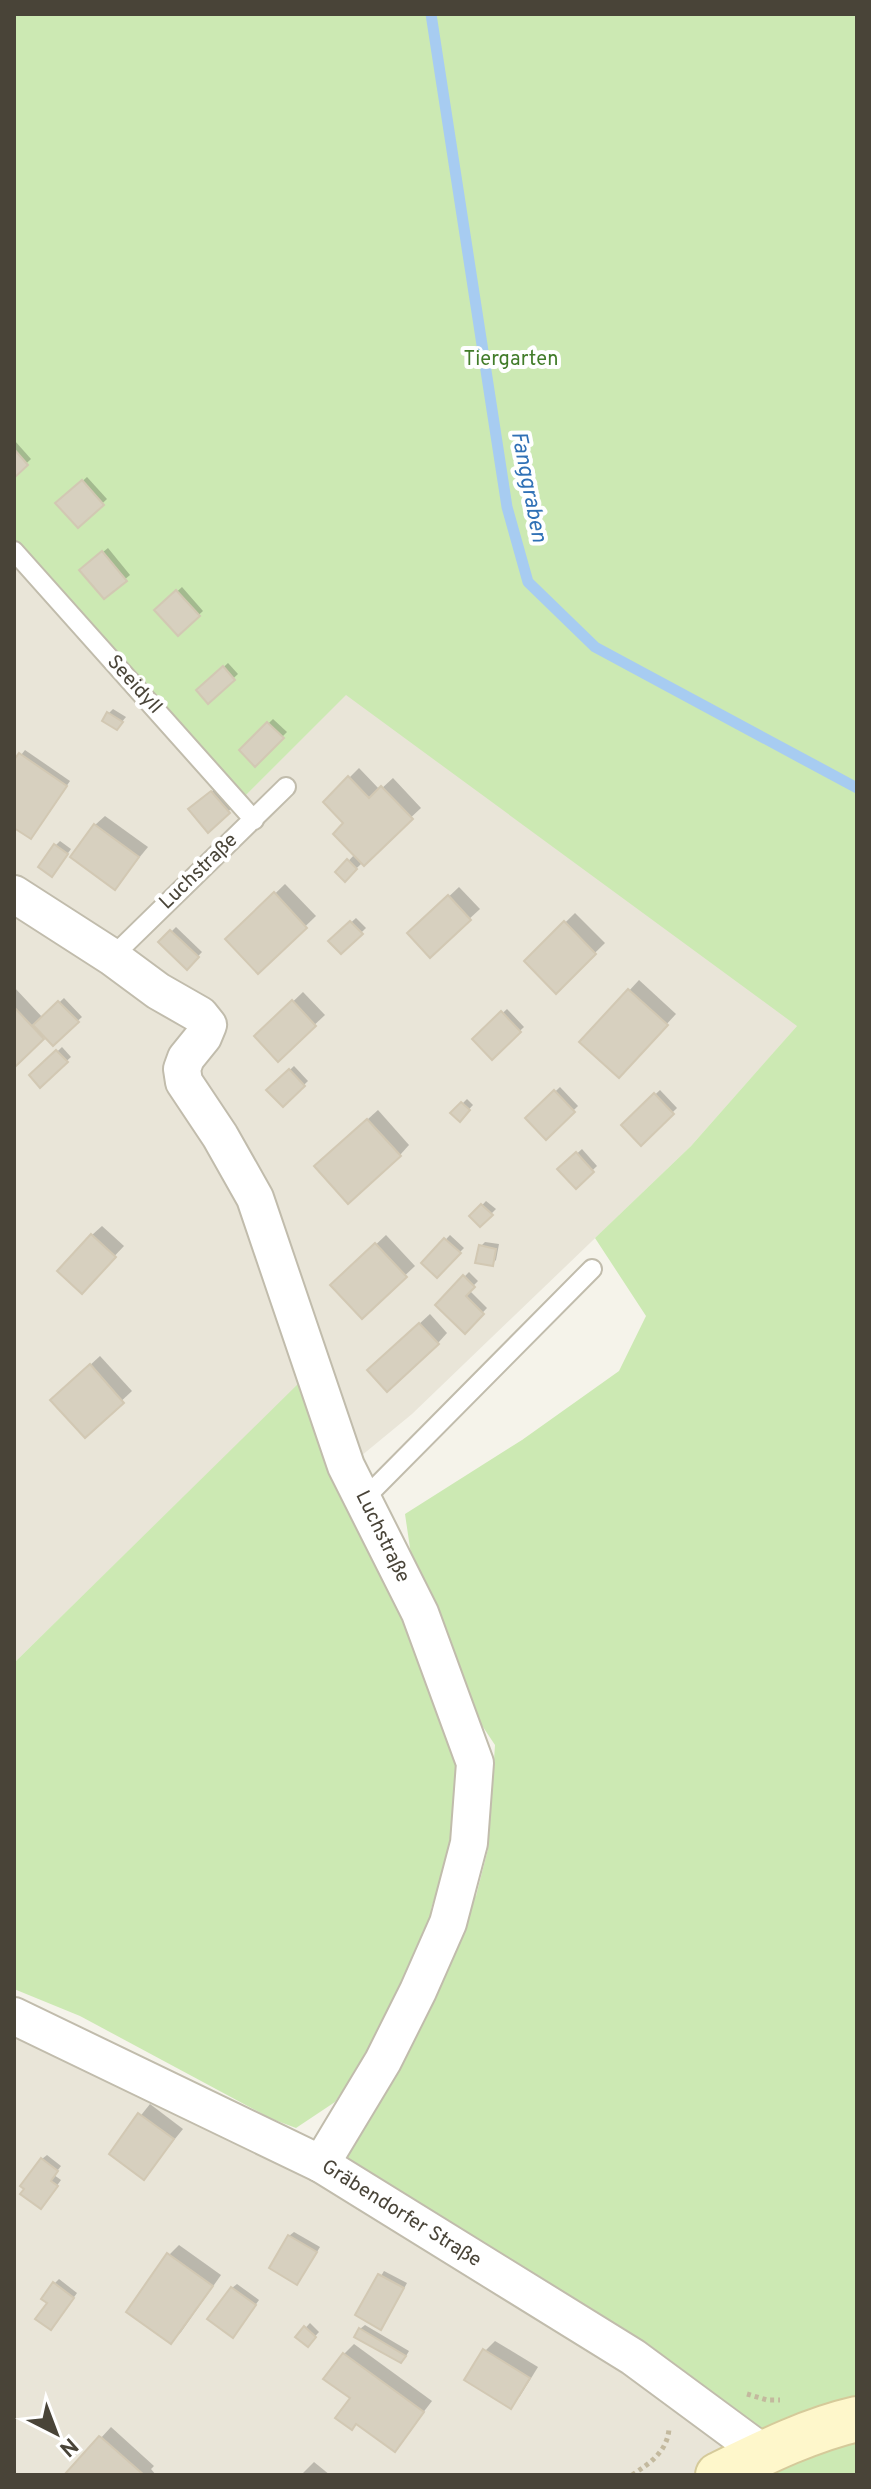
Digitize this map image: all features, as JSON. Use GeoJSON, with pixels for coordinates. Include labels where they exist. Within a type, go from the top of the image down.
{"type":"FeatureCollection","features":[{"type":"Feature","properties":{"kind":"main road"},"geometry":{"type":"LineString","coordinates":[[718,2475],[763,2453],[835,2424],[857,2419]]}},
{"type":"Feature","properties":{"kind":"street","name":"Luchstraße"},"geometry":{"type":"LineString","coordinates":[[14,894],[112,957],[158,991],[200,1015],[208,1025],[203,1037],[186,1058],[182,1069],[184,1082],[220,1136],[255,1198],[346,1466],[420,1613],[475,1763],[469,1843],[448,1923],[383,2061],[321,2164]]}},
{"type":"Feature","properties":{"kind":"street","name":"Gräbendorfer Straße"},"geometry":{"type":"LineString","coordinates":[[14,2016],[321,2164],[633,2357],[763,2453]]}},
{"type":"Feature","properties":{"kind":"lane","name":"Seeidyll"},"geometry":{"type":"LineString","coordinates":[[14,551],[254,820]]}},
{"type":"Feature","properties":{"kind":"lane","name":"Luchstraße"},"geometry":{"type":"LineString","coordinates":[[112,957],[286,787]]}},
{"type":"Feature","properties":{"kind":"lane"},"geometry":{"type":"LineString","coordinates":[[363,1500],[592,1269]]}},
{"type":"Feature","properties":{"kind":"path"},"geometry":{"type":"LineString","coordinates":[[737,2390],[767,2400],[785,2399]]}},
{"type":"Feature","properties":{"kind":"path"},"geometry":{"type":"LineString","coordinates":[[632,2475],[656,2458],[668,2442],[669,2420]]}},
{"type":"Feature","properties":{"kind":"shaded area"},"geometry":{"type":"Polygon","coordinates":[[[14,566],[231,810],[358,682],[798,1025],[691,1146],[412,1414],[344,1470],[300,1383],[14,1663],[14,566]]]}},
{"type":"Feature","properties":{"kind":"shaded area"},"geometry":{"type":"Polygon","coordinates":[[[14,2010],[326,2165],[787,2475],[14,2475],[14,2010]]]}},
{"type":"Feature","properties":{"kind":"green space","name":"Tiergarten"},"geometry":{"type":"Polygon","coordinates":[[[14,14],[857,14],[857,2475],[726,2475],[761,2460],[321,2164],[371,2048],[335,2102],[296,2128],[272,2119],[80,2016],[14,1989],[14,1663],[300,1382],[344,1470],[443,1715],[458,1772],[454,1838],[431,1909],[476,1896],[488,1849],[495,1745],[467,1703],[415,1582],[405,1514],[522,1440],[619,1371],[646,1316],[595,1238],[691,1146],[797,1026],[346,695],[231,810],[14,566],[14,14]]]}},
{"type":"Feature","properties":{"kind":"building"},"geometry":{"type":"Polygon","coordinates":[[[14,449],[28,465],[14,478],[14,449]]]}},
{"type":"Feature","properties":{"kind":"building"},"geometry":{"type":"Polygon","coordinates":[[[82,480],[104,505],[78,528],[55,503],[82,480]]]}},
{"type":"Feature","properties":{"kind":"building"},"geometry":{"type":"Polygon","coordinates":[[[102,551],[127,581],[104,599],[79,570],[102,551]]]}},
{"type":"Feature","properties":{"kind":"building"},"geometry":{"type":"Polygon","coordinates":[[[176,590],[200,616],[178,636],[154,610],[176,590]]]}},
{"type":"Feature","properties":{"kind":"building"},"geometry":{"type":"Polygon","coordinates":[[[223,666],[235,680],[208,704],[196,690],[223,666]]]}},
{"type":"Feature","properties":{"kind":"building"},"geometry":{"type":"Polygon","coordinates":[[[107,712],[123,722],[117,730],[102,721],[107,712]]]}},
{"type":"Feature","properties":{"kind":"building"},"geometry":{"type":"Polygon","coordinates":[[[267,722],[284,738],[255,767],[239,750],[267,722]]]}},
{"type":"Feature","properties":{"kind":"building"},"geometry":{"type":"Polygon","coordinates":[[[19,753],[67,786],[31,839],[14,828],[14,760],[19,753]]]}},
{"type":"Feature","properties":{"kind":"building"},"geometry":{"type":"Polygon","coordinates":[[[348,776],[369,798],[381,786],[413,819],[364,866],[333,834],[343,823],[323,802],[348,776]]]}},
{"type":"Feature","properties":{"kind":"building"},"geometry":{"type":"Polygon","coordinates":[[[211,791],[230,813],[208,833],[188,809],[211,791]]]}},
{"type":"Feature","properties":{"kind":"building"},"geometry":{"type":"Polygon","coordinates":[[[94,824],[139,857],[115,890],[70,857],[94,824]]]}},
{"type":"Feature","properties":{"kind":"building"},"geometry":{"type":"Polygon","coordinates":[[[54,844],[68,854],[52,877],[38,867],[54,844]]]}},
{"type":"Feature","properties":{"kind":"building"},"geometry":{"type":"Polygon","coordinates":[[[347,859],[357,869],[345,882],[335,872],[347,859]]]}},
{"type":"Feature","properties":{"kind":"building"},"geometry":{"type":"Polygon","coordinates":[[[274,892],[307,928],[258,974],[225,939],[274,892]]]}},
{"type":"Feature","properties":{"kind":"building"},"geometry":{"type":"Polygon","coordinates":[[[448,895],[471,920],[430,958],[407,933],[448,895]]]}},
{"type":"Feature","properties":{"kind":"building"},"geometry":{"type":"Polygon","coordinates":[[[350,921],[363,934],[341,954],[328,941],[350,921]]]}},
{"type":"Feature","properties":{"kind":"building"},"geometry":{"type":"Polygon","coordinates":[[[564,921],[596,954],[556,994],[524,961],[564,921]]]}},
{"type":"Feature","properties":{"kind":"building"},"geometry":{"type":"Polygon","coordinates":[[[170,930],[199,957],[187,970],[158,942],[170,930]]]}},
{"type":"Feature","properties":{"kind":"building"},"geometry":{"type":"Polygon","coordinates":[[[628,989],[668,1025],[619,1078],[579,1042],[628,989]]]}},
{"type":"Feature","properties":{"kind":"building"},"geometry":{"type":"Polygon","coordinates":[[[292,1000],[316,1026],[278,1062],[254,1036],[292,1000]]]}},
{"type":"Feature","properties":{"kind":"building"},"geometry":{"type":"Polygon","coordinates":[[[58,1001],[79,1022],[53,1046],[33,1025],[58,1001]]]}},
{"type":"Feature","properties":{"kind":"building"},"geometry":{"type":"Polygon","coordinates":[[[14,1007],[44,1039],[14,1068],[14,1007]]]}},
{"type":"Feature","properties":{"kind":"building"},"geometry":{"type":"Polygon","coordinates":[[[501,1011],[521,1032],[492,1060],[472,1039],[501,1011]]]}},
{"type":"Feature","properties":{"kind":"building"},"geometry":{"type":"Polygon","coordinates":[[[56,1050],[68,1062],[40,1088],[29,1075],[56,1050]]]}},
{"type":"Feature","properties":{"kind":"building"},"geometry":{"type":"Polygon","coordinates":[[[289,1069],[305,1086],[283,1107],[266,1090],[289,1069]]]}},
{"type":"Feature","properties":{"kind":"building"},"geometry":{"type":"Polygon","coordinates":[[[554,1090],[575,1112],[546,1140],[525,1118],[554,1090]]]}},
{"type":"Feature","properties":{"kind":"building"},"geometry":{"type":"Polygon","coordinates":[[[654,1093],[674,1114],[641,1146],[621,1125],[654,1093]]]}},
{"type":"Feature","properties":{"kind":"building"},"geometry":{"type":"Polygon","coordinates":[[[461,1102],[470,1110],[460,1122],[450,1113],[461,1102]]]}},
{"type":"Feature","properties":{"kind":"building"},"geometry":{"type":"Polygon","coordinates":[[[367,1119],[401,1156],[348,1204],[314,1166],[367,1119]]]}},
{"type":"Feature","properties":{"kind":"building"},"geometry":{"type":"Polygon","coordinates":[[[576,1152],[594,1172],[576,1189],[557,1169],[576,1152]]]}},
{"type":"Feature","properties":{"kind":"building"},"geometry":{"type":"Polygon","coordinates":[[[481,1204],[493,1215],[480,1227],[469,1216],[481,1204]]]}},
{"type":"Feature","properties":{"kind":"building"},"geometry":{"type":"Polygon","coordinates":[[[91,1234],[116,1257],[82,1294],[57,1271],[91,1234]]]}},
{"type":"Feature","properties":{"kind":"building"},"geometry":{"type":"Polygon","coordinates":[[[444,1238],[461,1253],[437,1278],[421,1263],[444,1238]]]}},
{"type":"Feature","properties":{"kind":"building"},"geometry":{"type":"Polygon","coordinates":[[[375,1243],[407,1277],[362,1319],[330,1285],[375,1243]]]}},
{"type":"Feature","properties":{"kind":"building"},"geometry":{"type":"Polygon","coordinates":[[[479,1245],[496,1249],[493,1266],[475,1263],[479,1245]]]}},
{"type":"Feature","properties":{"kind":"building"},"geometry":{"type":"Polygon","coordinates":[[[463,1275],[475,1287],[466,1296],[484,1314],[465,1334],[435,1305],[463,1275]]]}},
{"type":"Feature","properties":{"kind":"building"},"geometry":{"type":"Polygon","coordinates":[[[419,1323],[439,1344],[387,1392],[367,1370],[419,1323]]]}},
{"type":"Feature","properties":{"kind":"building"},"geometry":{"type":"Polygon","coordinates":[[[90,1364],[124,1403],[85,1438],[50,1400],[90,1364]]]}},
{"type":"Feature","properties":{"kind":"building"},"geometry":{"type":"Polygon","coordinates":[[[138,2113],[174,2139],[144,2180],[109,2154],[138,2113]]]}},
{"type":"Feature","properties":{"kind":"building"},"geometry":{"type":"Polygon","coordinates":[[[41,2158],[58,2171],[51,2181],[58,2186],[41,2209],[20,2194],[24,2189],[20,2186],[41,2158]]]}},
{"type":"Feature","properties":{"kind":"building"},"geometry":{"type":"Polygon","coordinates":[[[288,2235],[317,2252],[297,2285],[269,2268],[288,2235]]]}},
{"type":"Feature","properties":{"kind":"building"},"geometry":{"type":"Polygon","coordinates":[[[167,2253],[213,2286],[171,2344],[126,2312],[167,2253]]]}},
{"type":"Feature","properties":{"kind":"building"},"geometry":{"type":"Polygon","coordinates":[[[378,2274],[404,2288],[381,2330],[355,2315],[378,2274]]]}},
{"type":"Feature","properties":{"kind":"building"},"geometry":{"type":"Polygon","coordinates":[[[53,2282],[74,2298],[51,2330],[35,2319],[47,2303],[41,2299],[53,2282]]]}},
{"type":"Feature","properties":{"kind":"building"},"geometry":{"type":"Polygon","coordinates":[[[231,2287],[256,2305],[233,2338],[207,2319],[231,2287]]]}},
{"type":"Feature","properties":{"kind":"building"},"geometry":{"type":"Polygon","coordinates":[[[304,2326],[316,2337],[308,2347],[295,2337],[304,2326]]]}},
{"type":"Feature","properties":{"kind":"building"},"geometry":{"type":"Polygon","coordinates":[[[359,2328],[406,2356],[401,2363],[354,2337],[359,2328]]]}},
{"type":"Feature","properties":{"kind":"building"},"geometry":{"type":"Polygon","coordinates":[[[483,2349],[530,2378],[511,2409],[464,2380],[483,2349]]]}},
{"type":"Feature","properties":{"kind":"building"},"geometry":{"type":"Polygon","coordinates":[[[343,2353],[424,2412],[395,2452],[356,2424],[352,2430],[335,2418],[350,2398],[323,2379],[343,2353]]]}},
{"type":"Feature","properties":{"kind":"building"},"geometry":{"type":"Polygon","coordinates":[[[99,2436],[102,2438],[144,2475],[64,2475],[99,2436]]]}},
{"type":"Feature","properties":{"kind":"waterway","name":"Fanggraben"},"geometry":{"type":"LineString","coordinates":[[431,14],[507,507],[528,582],[595,647],[857,788]]}}]}
